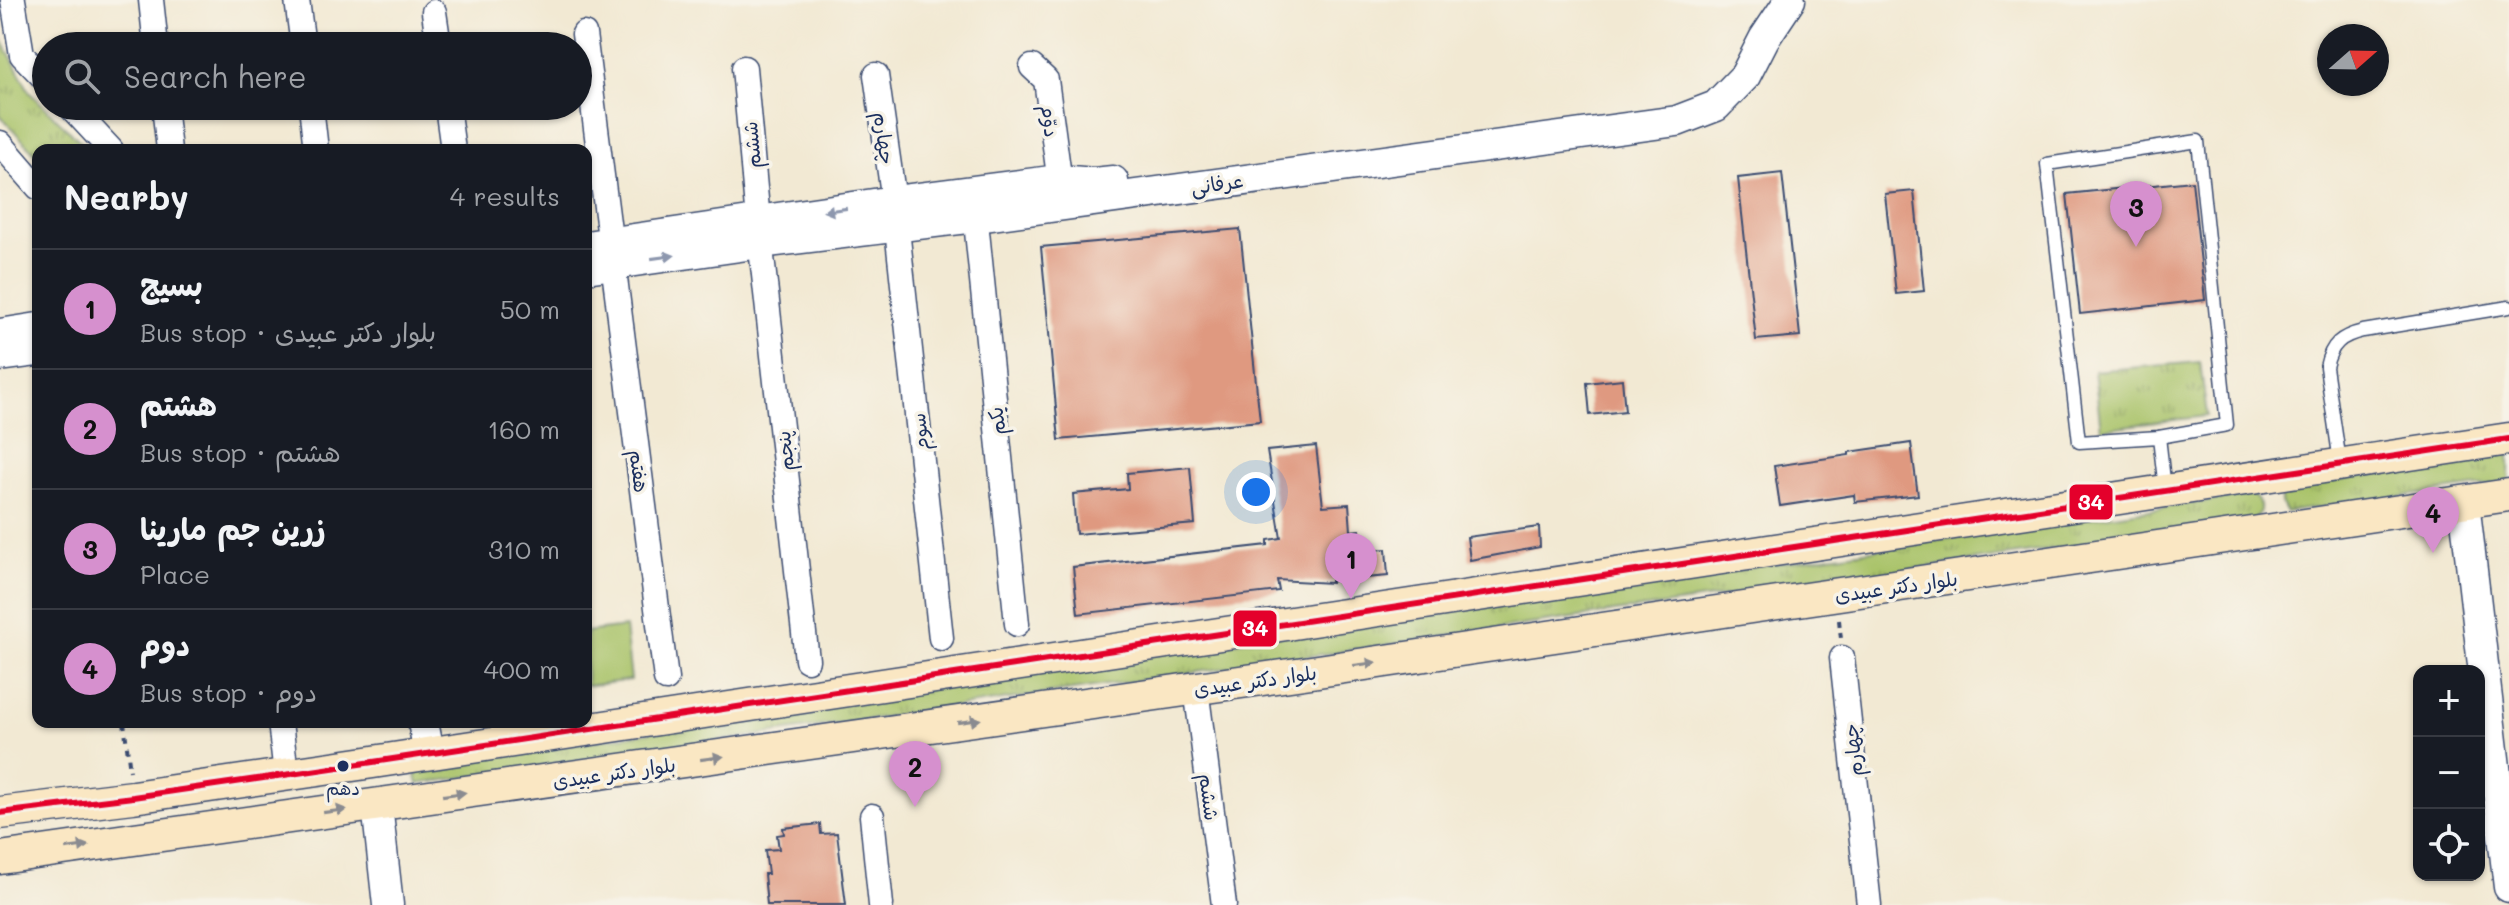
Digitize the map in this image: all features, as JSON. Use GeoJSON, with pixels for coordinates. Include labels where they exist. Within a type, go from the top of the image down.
{"type":"FeatureCollection","features":[{"type":"Feature","properties":{"kind":"main road"},"geometry":{"type":"LineString","coordinates":[[592,721],[2165,492],[2509,439]]}},
{"type":"Feature","properties":{"kind":"main road","name":"بلوار دکتر عبیدی"},"geometry":{"type":"LineString","coordinates":[[0,858],[1196,688],[2509,495]]}},
{"type":"Feature","properties":{"kind":"main road"},"geometry":{"type":"LineString","coordinates":[[0,813],[373,762],[426,738],[528,730]]}},
{"type":"Feature","properties":{"kind":"main road"},"geometry":{"type":"LineString","coordinates":[[373,762],[377,805]]}},
{"type":"Feature","properties":{"kind":"street"},"geometry":{"type":"LineString","coordinates":[[13,0],[22,55],[32,65]]}},
{"type":"Feature","properties":{"kind":"street"},"geometry":{"type":"LineString","coordinates":[[151,0],[154,32]]}},
{"type":"Feature","properties":{"kind":"street"},"geometry":{"type":"LineString","coordinates":[[297,0],[301,32]]}},
{"type":"Feature","properties":{"kind":"street","name":"عرفانی"},"geometry":{"type":"LineString","coordinates":[[1061,192],[1094,183],[1690,108],[1722,92],[1743,64],[1770,0]]}},
{"type":"Feature","properties":{"kind":"street","name":"عرفانی"},"geometry":{"type":"LineString","coordinates":[[600,255],[1061,192],[1677,121],[1716,106],[1745,76],[1764,39],[1790,0]]}},
{"type":"Feature","properties":{"kind":"street"},"geometry":{"type":"LineString","coordinates":[[434,12],[437,32]]}},
{"type":"Feature","properties":{"kind":"street","name":"دوّم"},"geometry":{"type":"LineString","coordinates":[[1032,67],[1046,80],[1061,192]]}},
{"type":"Feature","properties":{"kind":"street","name":"ششم"},"geometry":{"type":"LineString","coordinates":[[744,68],[759,232]]}},
{"type":"Feature","properties":{"kind":"street","name":"چهارم"},"geometry":{"type":"LineString","coordinates":[[876,75],[896,214]]}},
{"type":"Feature","properties":{"kind":"street"},"geometry":{"type":"LineString","coordinates":[[83,120],[105,144]]}},
{"type":"Feature","properties":{"kind":"street"},"geometry":{"type":"LineString","coordinates":[[166,120],[168,144]]}},
{"type":"Feature","properties":{"kind":"street"},"geometry":{"type":"LineString","coordinates":[[313,120],[315,144]]}},
{"type":"Feature","properties":{"kind":"street"},"geometry":{"type":"LineString","coordinates":[[449,120],[452,144]]}},
{"type":"Feature","properties":{"kind":"street","name":"هفتم"},"geometry":{"type":"LineString","coordinates":[[590,120],[592,144]]}},
{"type":"Feature","properties":{"kind":"street"},"geometry":{"type":"LineString","coordinates":[[0,143],[32,180]]}},
{"type":"Feature","properties":{"kind":"street","name":"هفتم"},"geometry":{"type":"LineString","coordinates":[[592,144],[600,255],[666,679]]}},
{"type":"Feature","properties":{"kind":"street","name":"یکم"},"geometry":{"type":"LineString","coordinates":[[975,204],[1017,624]]}},
{"type":"Feature","properties":{"kind":"street","name":"سوم"},"geometry":{"type":"LineString","coordinates":[[896,214],[941,638]]}},
{"type":"Feature","properties":{"kind":"street","name":"پنجم"},"geometry":{"type":"LineString","coordinates":[[759,232],[807,660]]}},
{"type":"Feature","properties":{"kind":"street"},"geometry":{"type":"LineString","coordinates":[[0,334],[32,329]]}},
{"type":"Feature","properties":{"kind":"street"},"geometry":{"type":"LineString","coordinates":[[0,356],[32,352]]}},
{"type":"Feature","properties":{"kind":"street"},"geometry":{"type":"LineString","coordinates":[[2464,502],[2509,887]]}},
{"type":"Feature","properties":{"kind":"street","name":"چهارم"},"geometry":{"type":"LineString","coordinates":[[1842,658],[1869,905]]}},
{"type":"Feature","properties":{"kind":"street","name":"ششم"},"geometry":{"type":"LineString","coordinates":[[1196,688],[1224,905]]}},
{"type":"Feature","properties":{"kind":"street"},"geometry":{"type":"LineString","coordinates":[[281,728],[286,774]]}},
{"type":"Feature","properties":{"kind":"street"},"geometry":{"type":"LineString","coordinates":[[377,805],[388,905]]}},
{"type":"Feature","properties":{"kind":"street"},"geometry":{"type":"LineString","coordinates":[[872,816],[881,905]]}},
{"type":"Feature","properties":{"kind":"lane"},"geometry":{"type":"LineString","coordinates":[[2198,141],[2227,425],[2159,437],[2079,442],[2047,164],[2198,141]]}},
{"type":"Feature","properties":{"kind":"lane"},"geometry":{"type":"LineString","coordinates":[[2340,465],[2326,367],[2329,352],[2337,341],[2363,331],[2509,307]]}},
{"type":"Feature","properties":{"kind":"lane"},"geometry":{"type":"LineString","coordinates":[[2159,437],[2165,492]]}},
{"type":"Feature","properties":{"kind":"path"},"geometry":{"type":"LineString","coordinates":[[1836,594],[1842,658]]}},
{"type":"Feature","properties":{"kind":"path"},"geometry":{"type":"LineString","coordinates":[[125,728],[133,797]]}},
{"type":"Feature","properties":{"kind":"green space"},"geometry":{"type":"Polygon","coordinates":[[[0,36],[32,95],[32,120],[58,120],[83,144],[32,144],[32,150],[0,115],[0,36]]]}},
{"type":"Feature","properties":{"kind":"green space"},"geometry":{"type":"Polygon","coordinates":[[[2200,362],[2207,416],[2101,429],[2094,371],[2200,362]]]}},
{"type":"Feature","properties":{"kind":"green space"},"geometry":{"type":"Polygon","coordinates":[[[2509,451],[2509,482],[2286,512],[2281,503],[2285,489],[2509,451]]]}},
{"type":"Feature","properties":{"kind":"green space"},"geometry":{"type":"Polygon","coordinates":[[[2252,495],[2260,507],[2254,520],[418,784],[416,776],[419,768],[1228,643],[2252,495]]]}},
{"type":"Feature","properties":{"kind":"green space"},"geometry":{"type":"Polygon","coordinates":[[[625,627],[631,680],[592,685],[592,631],[625,627]]]}},
{"type":"Feature","properties":{"kind":"building"},"geometry":{"type":"Polygon","coordinates":[[[1782,173],[1800,336],[1756,340],[1738,178],[1782,173]]]}},
{"type":"Feature","properties":{"kind":"building"},"geometry":{"type":"Polygon","coordinates":[[[2192,181],[2205,300],[2080,314],[2067,194],[2192,181]]]}},
{"type":"Feature","properties":{"kind":"building"},"geometry":{"type":"Polygon","coordinates":[[[1914,191],[1924,291],[1896,294],[1885,194],[1914,191]]]}},
{"type":"Feature","properties":{"kind":"building"},"geometry":{"type":"Polygon","coordinates":[[[1240,229],[1260,421],[1059,440],[1041,247],[1240,229]]]}},
{"type":"Feature","properties":{"kind":"building"},"geometry":{"type":"Polygon","coordinates":[[[1622,379],[1625,411],[1590,415],[1587,383],[1622,379]]]}},
{"type":"Feature","properties":{"kind":"building"},"geometry":{"type":"Polygon","coordinates":[[[1911,443],[1918,495],[1855,502],[1854,495],[1780,506],[1774,466],[1911,443]]]}},
{"type":"Feature","properties":{"kind":"building"},"geometry":{"type":"Polygon","coordinates":[[[1316,446],[1323,506],[1349,504],[1351,531],[1360,530],[1361,551],[1386,549],[1388,576],[1331,583],[1277,580],[1279,591],[1078,614],[1073,567],[1268,545],[1268,540],[1281,538],[1267,451],[1316,446]]]}},
{"type":"Feature","properties":{"kind":"building"},"geometry":{"type":"Polygon","coordinates":[[[1190,467],[1195,524],[1076,534],[1073,494],[1128,489],[1127,473],[1190,467]]]}},
{"type":"Feature","properties":{"kind":"building"},"geometry":{"type":"Polygon","coordinates":[[[1539,527],[1540,547],[1470,560],[1467,537],[1539,527]]]}},
{"type":"Feature","properties":{"kind":"building"},"geometry":{"type":"Polygon","coordinates":[[[820,824],[821,834],[837,833],[846,905],[767,905],[765,850],[779,849],[777,835],[784,834],[783,828],[820,824]]]}},
{"type":"Feature","properties":{"kind":"transit line","name":"34"},"geometry":{"type":"LineString","coordinates":[[0,813],[373,762],[2509,439]]}},
{"type":"Feature","properties":{"kind":"place","name":"زرین جم مارینا"},"geometry":{"type":"Point","coordinates":[2136,247]}},
{"type":"Feature","properties":{"kind":"place","name":"دوم"},"geometry":{"type":"Point","coordinates":[2433,553]}},
{"type":"Feature","properties":{"kind":"place","name":"بسیج"},"geometry":{"type":"Point","coordinates":[1351,599]}},
{"type":"Feature","properties":{"kind":"place","name":"دهم"},"geometry":{"type":"Point","coordinates":[343,766]}},
{"type":"Feature","properties":{"kind":"place","name":"هشتم"},"geometry":{"type":"Point","coordinates":[915,807]}}]}
